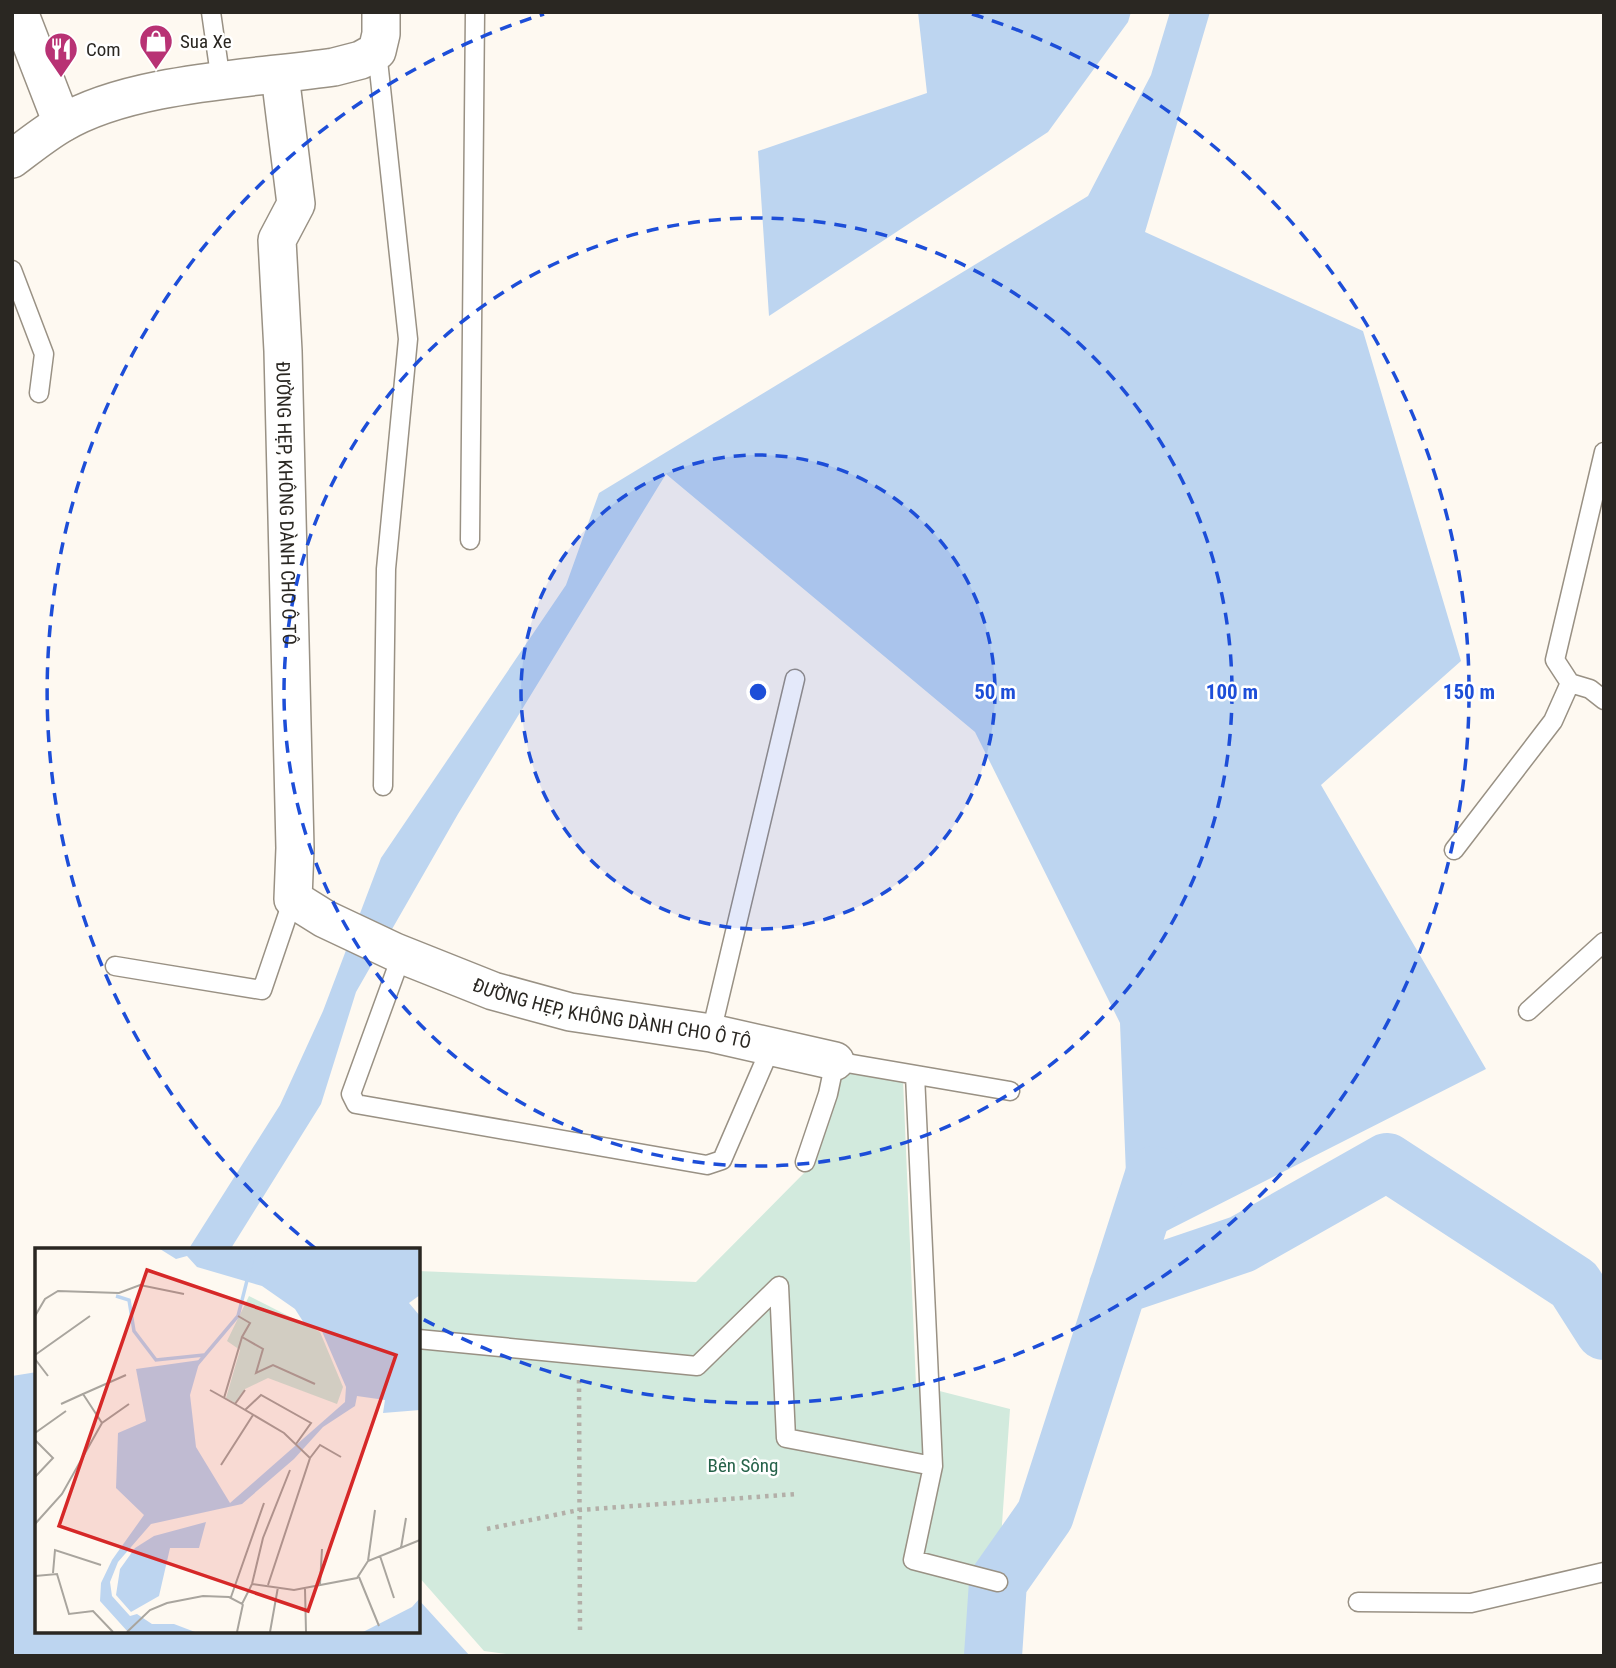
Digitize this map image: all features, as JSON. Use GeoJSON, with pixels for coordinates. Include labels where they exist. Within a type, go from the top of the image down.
{"type":"FeatureCollection","features":[{"type":"Feature","properties":{"kind":"street"},"geometry":{"type":"LineString","coordinates":[[19,12],[62,123]]}},
{"type":"Feature","properties":{"kind":"street"},"geometry":{"type":"LineString","coordinates":[[12,159],[62,123],[119,99],[162,90],[334,67],[362,60],[377,51],[381,34],[381,12]]}},
{"type":"Feature","properties":{"kind":"street","name":"ĐƯỜNG HẸP, KHÔNG DÀNH CHO Ô TÔ"},"geometry":{"type":"LineString","coordinates":[[280,75],[296,204],[277,240],[284,407],[294,834],[293,899],[325,919],[398,953],[493,991],[570,1012],[711,1033],[835,1061]]}},
{"type":"Feature","properties":{"kind":"lane"},"geometry":{"type":"LineString","coordinates":[[211,12],[221,82]]}},
{"type":"Feature","properties":{"kind":"lane"},"geometry":{"type":"LineString","coordinates":[[470,540],[475,12]]}},
{"type":"Feature","properties":{"kind":"lane"},"geometry":{"type":"LineString","coordinates":[[377,51],[408,339],[386,569],[383,786]]}},
{"type":"Feature","properties":{"kind":"lane"},"geometry":{"type":"LineString","coordinates":[[12,270],[44,354],[39,393]]}},
{"type":"Feature","properties":{"kind":"lane"},"geometry":{"type":"LineString","coordinates":[[1604,452],[1555,660],[1570,683],[1590,689],[1604,700]]}},
{"type":"Feature","properties":{"kind":"lane"},"geometry":{"type":"LineString","coordinates":[[711,1033],[795,679]]}},
{"type":"Feature","properties":{"kind":"lane"},"geometry":{"type":"LineString","coordinates":[[1454,850],[1553,722],[1570,683]]}},
{"type":"Feature","properties":{"kind":"lane"},"geometry":{"type":"LineString","coordinates":[[115,967],[262,990],[293,899]]}},
{"type":"Feature","properties":{"kind":"lane"},"geometry":{"type":"LineString","coordinates":[[1528,1011],[1604,942]]}},
{"type":"Feature","properties":{"kind":"lane"},"geometry":{"type":"LineString","coordinates":[[398,953],[351,1094],[356,1104],[707,1165],[723,1160],[771,1047]]}},
{"type":"Feature","properties":{"kind":"lane"},"geometry":{"type":"LineString","coordinates":[[805,1162],[828,1094],[835,1061],[1010,1091]]}},
{"type":"Feature","properties":{"kind":"lane"},"geometry":{"type":"LineString","coordinates":[[915,1075],[933,1466],[912,1560],[998,1582]]}},
{"type":"Feature","properties":{"kind":"lane"},"geometry":{"type":"LineString","coordinates":[[420,1339],[697,1366],[779,1286],[786,1438],[933,1466]]}},
{"type":"Feature","properties":{"kind":"lane"},"geometry":{"type":"LineString","coordinates":[[1358,1602],[1471,1603],[1604,1572]]}},
{"type":"Feature","properties":{"kind":"path"},"geometry":{"type":"LineString","coordinates":[[579,1354],[580,1633]]}},
{"type":"Feature","properties":{"kind":"path"},"geometry":{"type":"LineString","coordinates":[[487,1529],[579,1510],[797,1494]]}},
{"type":"Feature","properties":{"kind":"green space","name":"Bên Sông"},"geometry":{"type":"Polygon","coordinates":[[[841,1069],[903,1080],[916,1385],[1010,1409],[998,1582],[984,1656],[521,1656],[484,1651],[420,1578],[420,1271],[696,1282],[808,1169],[841,1069]]]}},
{"type":"Feature","properties":{"kind":"water"},"geometry":{"type":"Polygon","coordinates":[[[918,12],[1131,12],[1128,22],[1048,132],[769,316],[758,151],[927,93],[918,12]]]}},
{"type":"Feature","properties":{"kind":"water"},"geometry":{"type":"Polygon","coordinates":[[[1170,12],[1210,12],[1145,232],[1363,331],[1461,661],[1321,785],[1486,1069],[1129,1250],[1120,1023],[975,732],[666,474],[458,814],[356,992],[321,1104],[231,1248],[189,1248],[280,1105],[323,1011],[381,858],[566,585],[599,493],[1088,196],[1151,75],[1170,12]]]}},
{"type":"Feature","properties":{"kind":"water"},"geometry":{"type":"Polygon","coordinates":[[[35,1372],[35,1633],[420,1633],[420,1601],[470,1656],[12,1656],[12,1376],[35,1372]]]}},
{"type":"Feature","properties":{"kind":"waterway"},"geometry":{"type":"LineString","coordinates":[[1118,1286],[1242,1244],[1387,1162],[1574,1284],[1604,1331]]}},
{"type":"Feature","properties":{"kind":"waterway"},"geometry":{"type":"LineString","coordinates":[[993,1656],[998,1582],[1045,1515],[1154,1175]]}},
{"type":"Feature","properties":{"kind":"place","name":"Sua Xe"},"geometry":{"type":"Point","coordinates":[156,71]}},
{"type":"Feature","properties":{"kind":"place","name":"Com"},"geometry":{"type":"Point","coordinates":[61,79]}}]}
